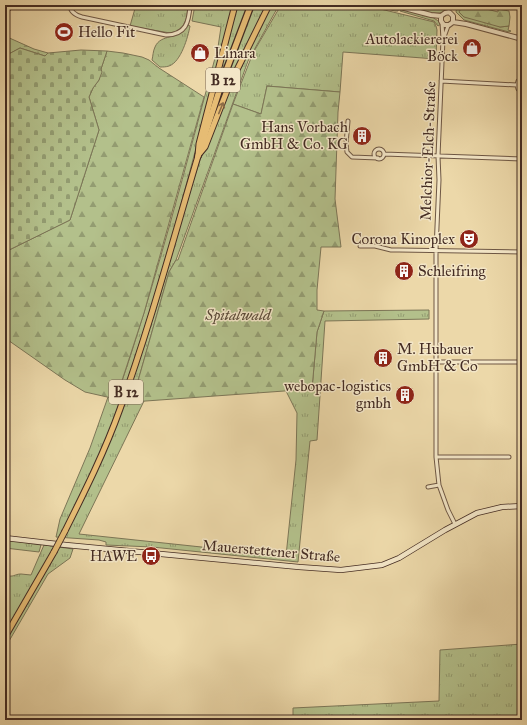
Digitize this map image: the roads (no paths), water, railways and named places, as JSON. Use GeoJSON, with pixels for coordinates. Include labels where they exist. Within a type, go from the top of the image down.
{"type":"FeatureCollection","features":[{"type":"Feature","properties":{"kind":"highway","name":"B 12"},"geometry":{"type":"LineString","coordinates":[[198,156],[223,79],[251,5]]}},
{"type":"Feature","properties":{"kind":"main road"},"geometry":{"type":"LineString","coordinates":[[5,13],[11,5]]}},
{"type":"Feature","properties":{"kind":"main road","name":"B 12"},"geometry":{"type":"LineString","coordinates":[[5,637],[65,531],[102,455],[120,410],[198,156],[198,144],[235,5]]}},
{"type":"Feature","properties":{"kind":"main road"},"geometry":{"type":"LineString","coordinates":[[198,156],[205,146],[232,81],[269,5]]}},
{"type":"Feature","properties":{"kind":"main road","name":"Mauerstettener Straße"},"geometry":{"type":"LineString","coordinates":[[5,538],[341,570],[382,565],[394,560],[455,524],[477,513],[490,509],[522,506]]}},
{"type":"Feature","properties":{"kind":"street"},"geometry":{"type":"LineString","coordinates":[[70,5],[73,13],[82,17],[172,35],[183,30],[186,24],[190,5]]}},
{"type":"Feature","properties":{"kind":"street"},"geometry":{"type":"LineString","coordinates":[[393,5],[430,15],[441,20],[448,26],[453,21],[453,15],[448,12],[444,12],[441,20]]}},
{"type":"Feature","properties":{"kind":"street","name":"Melchior-Elch-Straße"},"geometry":{"type":"LineString","coordinates":[[441,20],[443,39],[436,250],[436,457],[439,485],[455,524]]}},
{"type":"Feature","properties":{"kind":"street"},"geometry":{"type":"LineString","coordinates":[[453,21],[522,39]]}},
{"type":"Feature","properties":{"kind":"street","name":"Melchior-Elch-Straße"},"geometry":{"type":"LineString","coordinates":[[443,39],[448,26]]}},
{"type":"Feature","properties":{"kind":"street"},"geometry":{"type":"LineString","coordinates":[[517,84],[518,81],[522,79]]}},
{"type":"Feature","properties":{"kind":"street"},"geometry":{"type":"LineString","coordinates":[[441,81],[517,84]]}},
{"type":"Feature","properties":{"kind":"street"},"geometry":{"type":"LineString","coordinates":[[517,84],[518,89],[522,91]]}},
{"type":"Feature","properties":{"kind":"street"},"geometry":{"type":"LineString","coordinates":[[348,121],[346,144],[347,152],[352,157],[378,158],[383,157],[384,154],[522,159]]}},
{"type":"Feature","properties":{"kind":"street"},"geometry":{"type":"LineString","coordinates":[[378,158],[374,154],[377,150],[381,149],[384,154]]}},
{"type":"Feature","properties":{"kind":"street"},"geometry":{"type":"LineString","coordinates":[[360,246],[375,246],[391,250],[522,252]]}},
{"type":"Feature","properties":{"kind":"street"},"geometry":{"type":"LineString","coordinates":[[436,362],[522,362]]}},
{"type":"Feature","properties":{"kind":"street"},"geometry":{"type":"LineString","coordinates":[[436,457],[509,457]]}},
{"type":"Feature","properties":{"kind":"street"},"geometry":{"type":"LineString","coordinates":[[428,487],[439,485]]}},
{"type":"Feature","properties":{"kind":"place","name":"Hello Fit"},"geometry":{"type":"Point","coordinates":[64,32]}},
{"type":"Feature","properties":{"kind":"place","name":"Autolackiererei Böck"},"geometry":{"type":"Point","coordinates":[472,48]}},
{"type":"Feature","properties":{"kind":"place","name":"Linara"},"geometry":{"type":"Point","coordinates":[200,53]}},
{"type":"Feature","properties":{"kind":"place","name":"Hans Vorbach GmbH & Co. KG"},"geometry":{"type":"Point","coordinates":[362,136]}},
{"type":"Feature","properties":{"kind":"place","name":"Corona Kinoplex"},"geometry":{"type":"Point","coordinates":[469,239]}},
{"type":"Feature","properties":{"kind":"place","name":"Schleifring"},"geometry":{"type":"Point","coordinates":[404,271]}},
{"type":"Feature","properties":{"kind":"place","name":"M. Hubauer GmbH & Co"},"geometry":{"type":"Point","coordinates":[383,358]}},
{"type":"Feature","properties":{"kind":"place","name":"webopac-logistics gmbh"},"geometry":{"type":"Point","coordinates":[405,395]}},
{"type":"Feature","properties":{"kind":"place","name":"HAWE"},"geometry":{"type":"Point","coordinates":[151,556]}},
{"type":"Feature","properties":{"kind":"park label","name":"Spitalwald"},"geometry":{"type":"Point","coordinates":[238,315]}}]}
